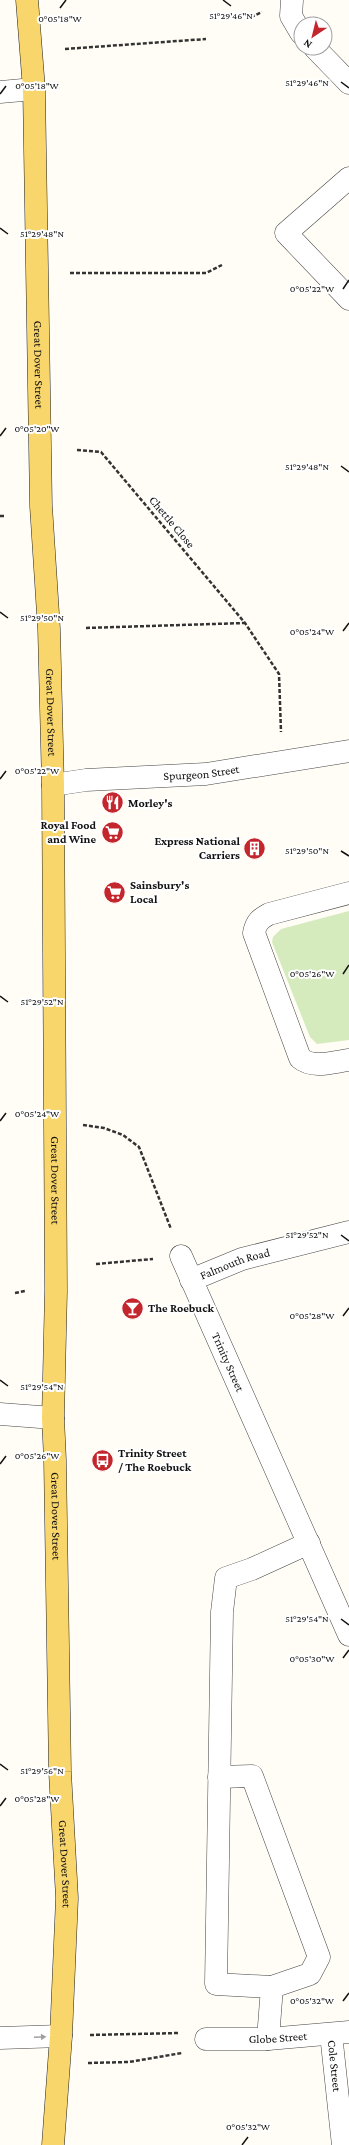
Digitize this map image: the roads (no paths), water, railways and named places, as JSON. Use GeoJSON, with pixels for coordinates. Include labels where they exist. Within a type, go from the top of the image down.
{"type":"FeatureCollection","features":[{"type":"Feature","properties":{"kind":"main road","name":"Great Dover Street"},"geometry":{"type":"LineString","coordinates":[[27,0],[34,89],[41,506],[49,629],[53,785],[56,1292],[53,1418],[60,1772],[67,1898],[62,2036],[53,2145]]}},
{"type":"Feature","properties":{"kind":"street"},"geometry":{"type":"LineString","coordinates":[[292,0],[291,16],[293,19]]}},
{"type":"Feature","properties":{"kind":"street"},"geometry":{"type":"LineString","coordinates":[[323,56],[349,83]]}},
{"type":"Feature","properties":{"kind":"street"},"geometry":{"type":"LineString","coordinates":[[0,92],[34,89]]}},
{"type":"Feature","properties":{"kind":"street"},"geometry":{"type":"LineString","coordinates":[[349,178],[286,233],[349,299]]}},
{"type":"Feature","properties":{"kind":"street","name":"Spurgeon Street"},"geometry":{"type":"LineString","coordinates":[[53,785],[86,780],[206,774],[349,751]]}},
{"type":"Feature","properties":{"kind":"street"},"geometry":{"type":"LineString","coordinates":[[349,894],[269,914],[261,918],[255,924],[254,932],[300,1058],[304,1062],[317,1064],[349,1060]]}},
{"type":"Feature","properties":{"kind":"street","name":"Falmouth Road"},"geometry":{"type":"LineString","coordinates":[[191,1280],[242,1259],[349,1232]]}},
{"type":"Feature","properties":{"kind":"street","name":"Trinity Street"},"geometry":{"type":"LineString","coordinates":[[181,1256],[348,1631]]}},
{"type":"Feature","properties":{"kind":"street"},"geometry":{"type":"LineString","coordinates":[[0,1414],[53,1418]]}},
{"type":"Feature","properties":{"kind":"street"},"geometry":{"type":"LineString","coordinates":[[219,1777],[252,1776],[318,1957],[310,1974],[272,1987],[216,1984],[219,1777],[222,1612],[226,1578],[252,1569],[309,1543]]}},
{"type":"Feature","properties":{"kind":"street"},"geometry":{"type":"LineString","coordinates":[[268,2039],[272,1987]]}},
{"type":"Feature","properties":{"kind":"street","name":"Globe Street"},"geometry":{"type":"LineString","coordinates":[[206,2039],[268,2039],[340,2033]]}},
{"type":"Feature","properties":{"kind":"street","name":"Cole Street"},"geometry":{"type":"LineString","coordinates":[[340,2033],[342,2145]]}},
{"type":"Feature","properties":{"kind":"street"},"geometry":{"type":"LineString","coordinates":[[0,2038],[62,2036]]}},
{"type":"Feature","properties":{"kind":"place","name":"Morley's"},"geometry":{"type":"Point","coordinates":[113,803]}},
{"type":"Feature","properties":{"kind":"place","name":"Royal Food and Wine"},"geometry":{"type":"Point","coordinates":[112,832]}},
{"type":"Feature","properties":{"kind":"place","name":"Express National Carriers"},"geometry":{"type":"Point","coordinates":[255,848]}},
{"type":"Feature","properties":{"kind":"place","name":"Sainsbury's Local"},"geometry":{"type":"Point","coordinates":[115,892]}},
{"type":"Feature","properties":{"kind":"place","name":"The Roebuck"},"geometry":{"type":"Point","coordinates":[133,1308]}},
{"type":"Feature","properties":{"kind":"place","name":"Trinity Street / The Roebuck"},"geometry":{"type":"Point","coordinates":[103,1460]}}]}
